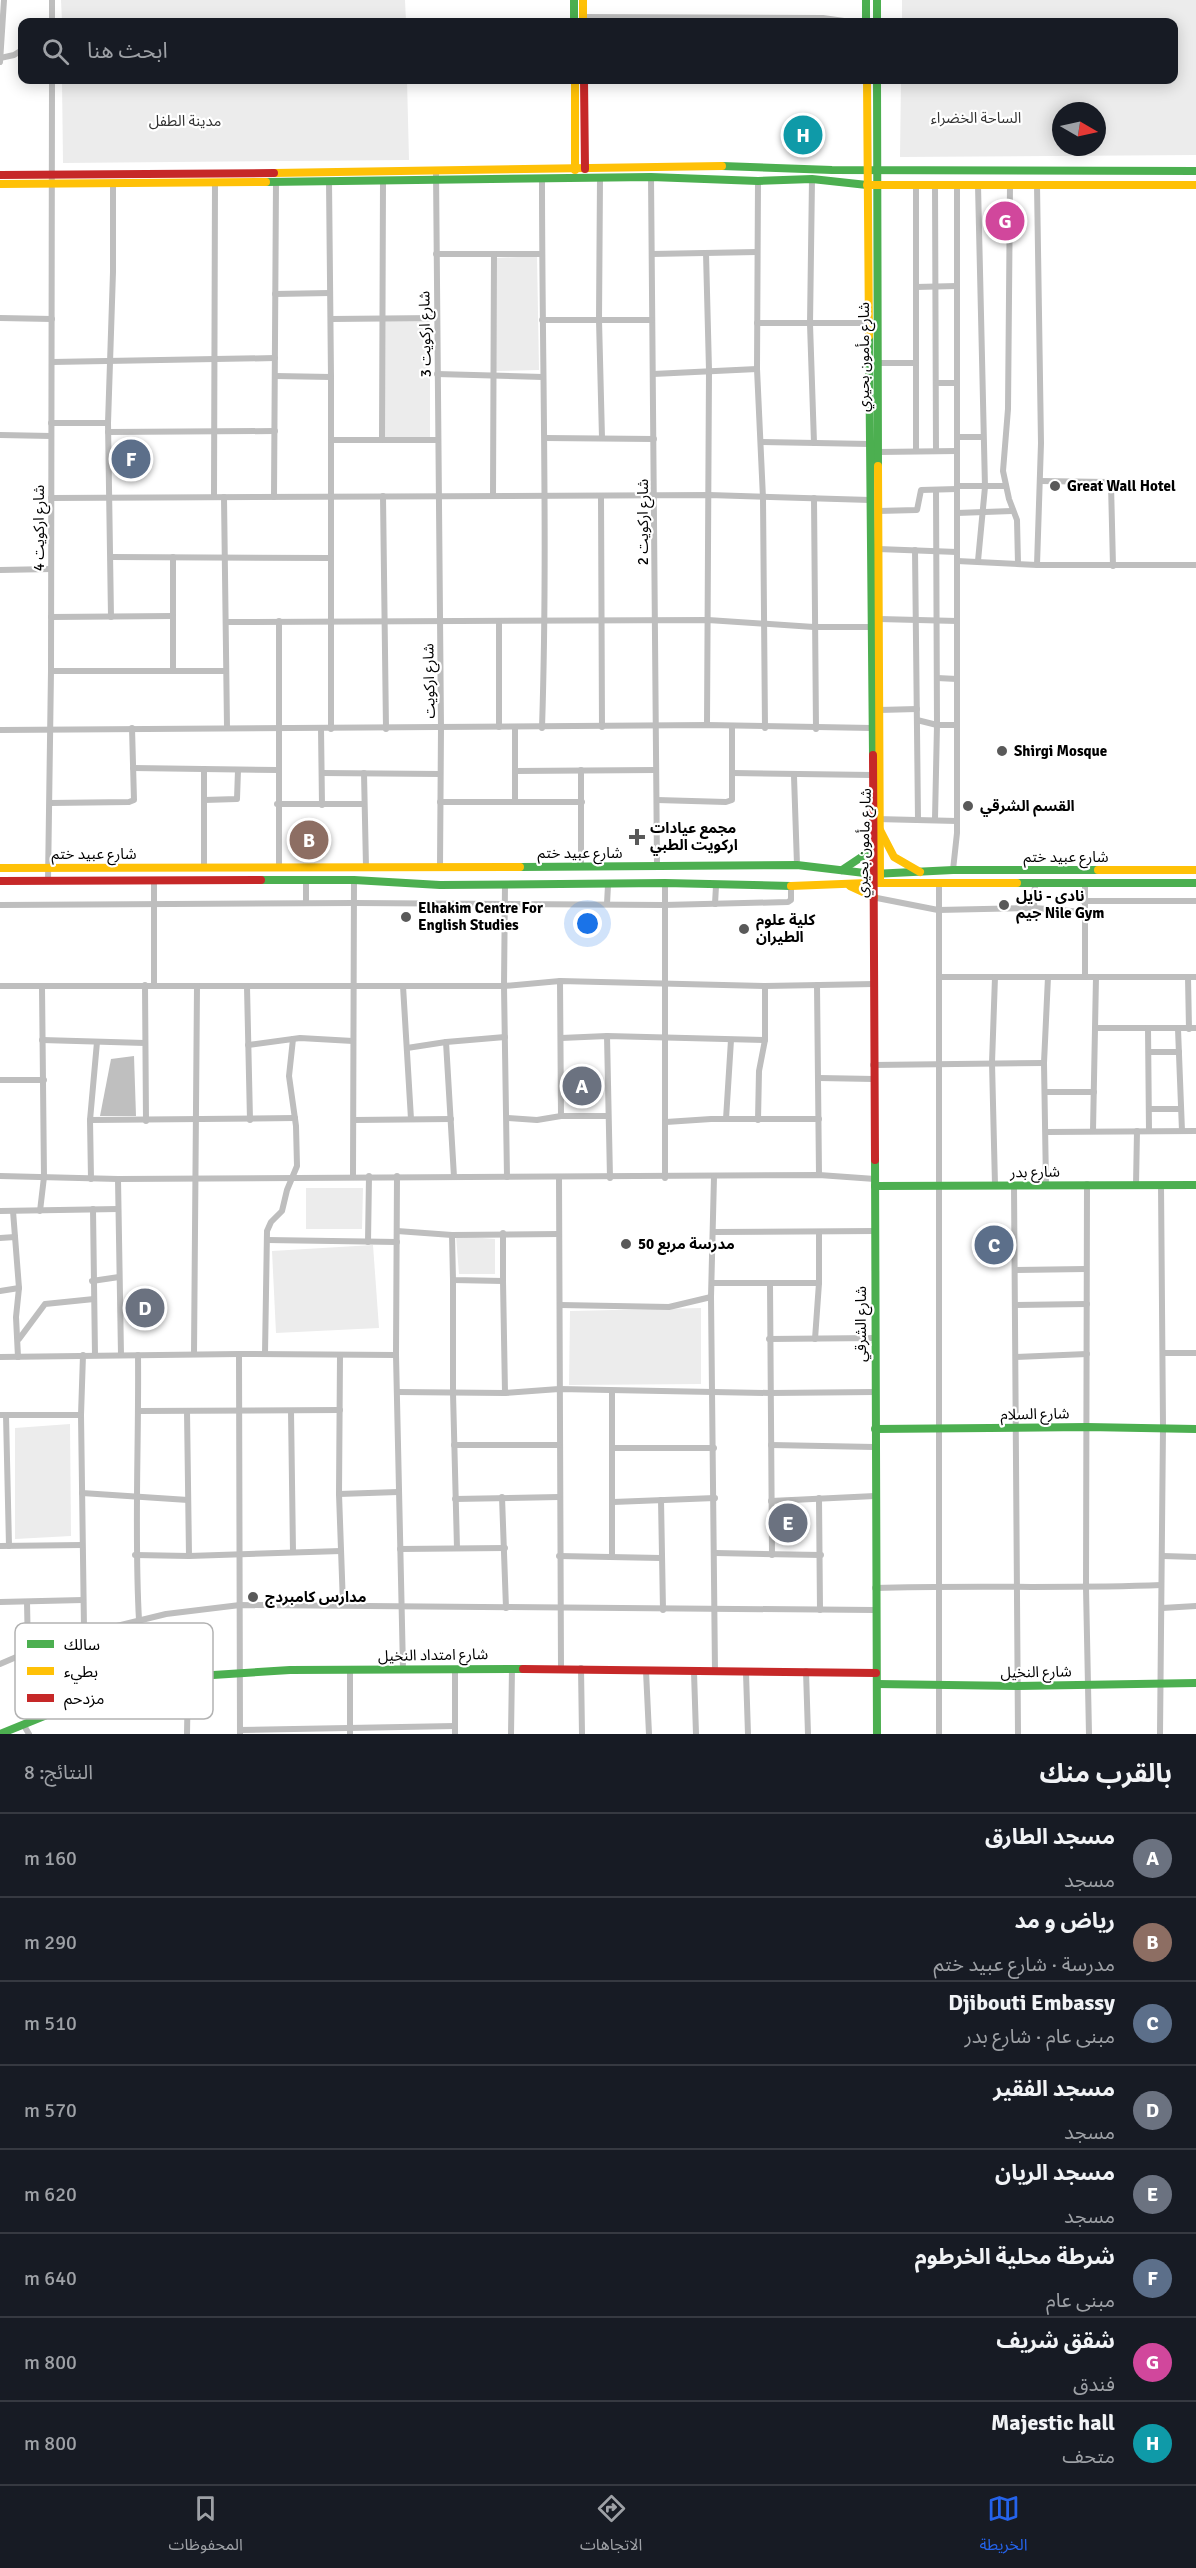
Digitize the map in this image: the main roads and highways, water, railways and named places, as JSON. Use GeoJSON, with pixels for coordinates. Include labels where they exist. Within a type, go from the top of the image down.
{"type":"FeatureCollection","features":[{"type":"Feature","properties":{"kind":"place","name":"Majestic hall"},"geometry":{"type":"Point","coordinates":[803,135]}},
{"type":"Feature","properties":{"kind":"place","name":"شقق شريف"},"geometry":{"type":"Point","coordinates":[1005,221]}},
{"type":"Feature","properties":{"kind":"place","name":"شرطة محلية الخرطوم"},"geometry":{"type":"Point","coordinates":[131,459]}},
{"type":"Feature","properties":{"kind":"place","name":"Great Wall Hotel"},"geometry":{"type":"Point","coordinates":[1055,486]}},
{"type":"Feature","properties":{"kind":"place","name":"Shirgi Mosque"},"geometry":{"type":"Point","coordinates":[1002,751]}},
{"type":"Feature","properties":{"kind":"place","name":"القسم الشرقي"},"geometry":{"type":"Point","coordinates":[968,806]}},
{"type":"Feature","properties":{"kind":"place","name":"مجمع عيادات اركويت الطبي"},"geometry":{"type":"Point","coordinates":[637,837]}},
{"type":"Feature","properties":{"kind":"place","name":"رياض و مد"},"geometry":{"type":"Point","coordinates":[309,840]}},
{"type":"Feature","properties":{"kind":"place","name":"نادي - نايل جيم Nile Gym"},"geometry":{"type":"Point","coordinates":[1004,905]}},
{"type":"Feature","properties":{"kind":"place","name":"Elhakim Centre For English Studies"},"geometry":{"type":"Point","coordinates":[406,917]}},
{"type":"Feature","properties":{"kind":"place","name":"كلية علوم الطيران"},"geometry":{"type":"Point","coordinates":[744,929]}},
{"type":"Feature","properties":{"kind":"place","name":"مسجد الطارق"},"geometry":{"type":"Point","coordinates":[582,1086]}},
{"type":"Feature","properties":{"kind":"place","name":"مدرسة مربع 50"},"geometry":{"type":"Point","coordinates":[626,1244]}},
{"type":"Feature","properties":{"kind":"place","name":"Djibouti Embassy"},"geometry":{"type":"Point","coordinates":[994,1245]}},
{"type":"Feature","properties":{"kind":"place","name":"مسجد الفقير"},"geometry":{"type":"Point","coordinates":[145,1308]}},
{"type":"Feature","properties":{"kind":"place","name":"مسجد الريان"},"geometry":{"type":"Point","coordinates":[788,1523]}},
{"type":"Feature","properties":{"kind":"place","name":"مدارس كامبردج"},"geometry":{"type":"Point","coordinates":[253,1597]}},
{"type":"Feature","properties":{"kind":"park label","name":"الساحة الخضراء"},"geometry":{"type":"Point","coordinates":[976,118]}},
{"type":"Feature","properties":{"kind":"park label","name":"مدينة الطفل"},"geometry":{"type":"Point","coordinates":[185,121]}}]}
